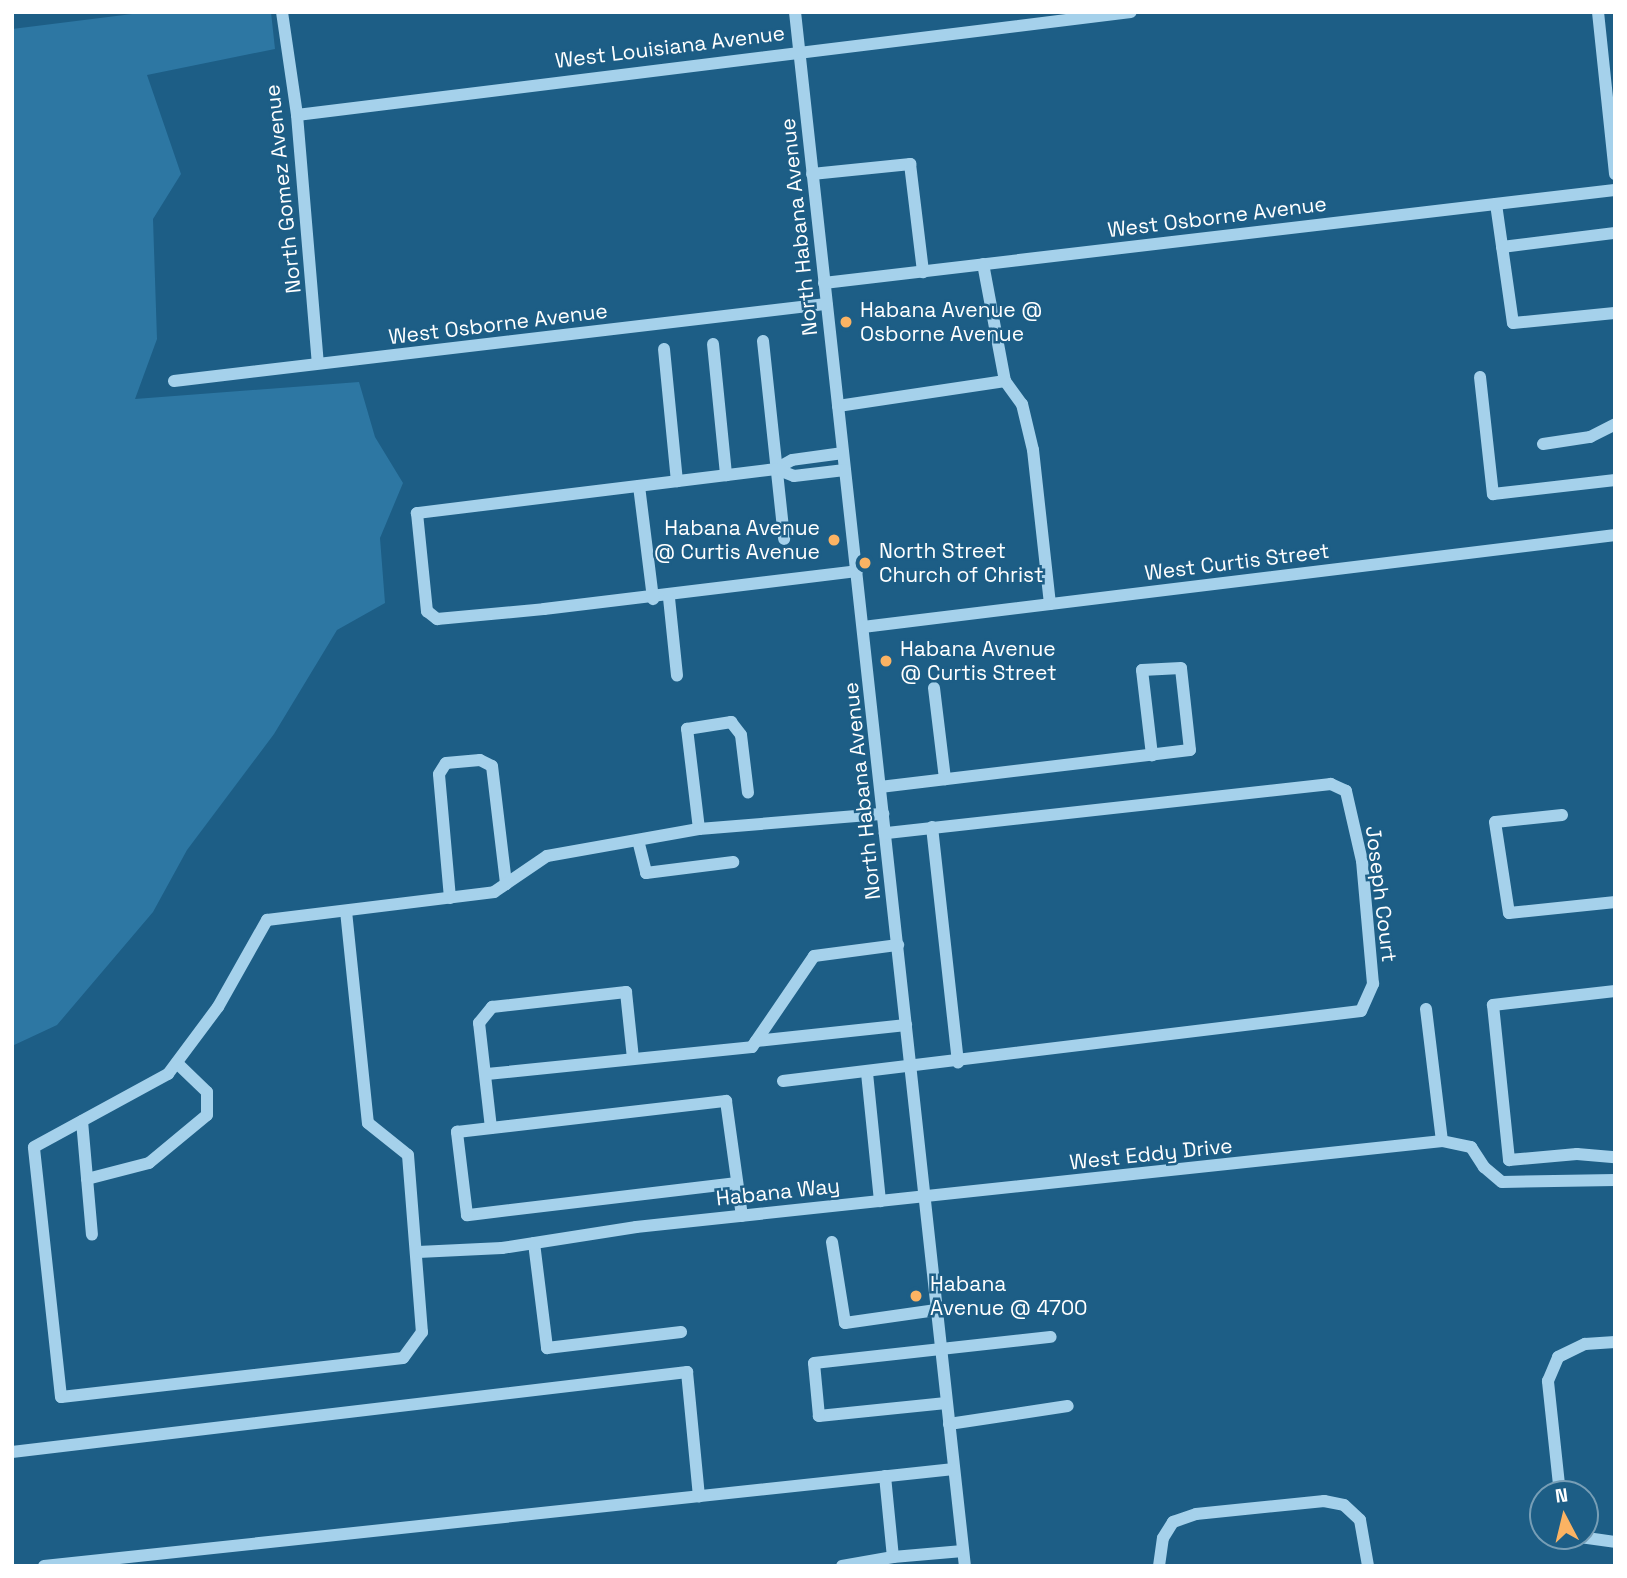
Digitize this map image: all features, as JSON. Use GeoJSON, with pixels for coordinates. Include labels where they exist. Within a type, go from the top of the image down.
{"type":"FeatureCollection","features":[{"type":"Feature","properties":{"kind":"street","name":"North Gomez Avenue"},"geometry":{"type":"LineString","coordinates":[[282,12],[297,115],[318,363]]}},
{"type":"Feature","properties":{"kind":"street","name":"North Habana Avenue"},"geometry":{"type":"LineString","coordinates":[[795,12],[965,1566]]}},
{"type":"Feature","properties":{"kind":"street","name":"West Louisiana Avenue"},"geometry":{"type":"LineString","coordinates":[[297,115],[799,50],[1131,12]]}},
{"type":"Feature","properties":{"kind":"street"},"geometry":{"type":"LineString","coordinates":[[1598,12],[1615,174]]}},
{"type":"Feature","properties":{"kind":"street"},"geometry":{"type":"LineString","coordinates":[[812,174],[910,164],[923,272]]}},
{"type":"Feature","properties":{"kind":"street","name":"West Osborne Avenue"},"geometry":{"type":"LineString","coordinates":[[824,283],[1615,190]]}},
{"type":"Feature","properties":{"kind":"street"},"geometry":{"type":"LineString","coordinates":[[1496,204],[1513,323],[1615,313]]}},
{"type":"Feature","properties":{"kind":"street"},"geometry":{"type":"LineString","coordinates":[[1502,247],[1615,233]]}},
{"type":"Feature","properties":{"kind":"street"},"geometry":{"type":"LineString","coordinates":[[983,264],[1005,381],[1022,404],[1033,450],[1051,604]]}},
{"type":"Feature","properties":{"kind":"street","name":"West Osborne Avenue"},"geometry":{"type":"LineString","coordinates":[[174,381],[826,304]]}},
{"type":"Feature","properties":{"kind":"street"},"geometry":{"type":"LineString","coordinates":[[763,341],[784,539]]}},
{"type":"Feature","properties":{"kind":"street"},"geometry":{"type":"LineString","coordinates":[[713,344],[726,475]]}},
{"type":"Feature","properties":{"kind":"street"},"geometry":{"type":"LineString","coordinates":[[664,349],[677,481]]}},
{"type":"Feature","properties":{"kind":"street"},"geometry":{"type":"LineString","coordinates":[[1480,377],[1493,494],[1615,480]]}},
{"type":"Feature","properties":{"kind":"street"},"geometry":{"type":"LineString","coordinates":[[838,406],[1005,381]]}},
{"type":"Feature","properties":{"kind":"street"},"geometry":{"type":"LineString","coordinates":[[1543,444],[1590,437],[1615,424]]}},
{"type":"Feature","properties":{"kind":"street"},"geometry":{"type":"LineString","coordinates":[[776,470],[792,460],[843,453]]}},
{"type":"Feature","properties":{"kind":"street"},"geometry":{"type":"LineString","coordinates":[[845,470],[794,476],[776,470],[726,475],[417,513],[427,611],[437,619],[669,598],[857,571]]}},
{"type":"Feature","properties":{"kind":"street"},"geometry":{"type":"LineString","coordinates":[[639,486],[653,599]]}},
{"type":"Feature","properties":{"kind":"street","name":"West Curtis Street"},"geometry":{"type":"LineString","coordinates":[[863,628],[1615,536]]}},
{"type":"Feature","properties":{"kind":"street"},"geometry":{"type":"LineString","coordinates":[[669,598],[677,676]]}},
{"type":"Feature","properties":{"kind":"street"},"geometry":{"type":"LineString","coordinates":[[880,787],[1152,755],[1190,750],[1181,668],[1142,670],[1152,755]]}},
{"type":"Feature","properties":{"kind":"street"},"geometry":{"type":"LineString","coordinates":[[933,688],[945,779]]}},
{"type":"Feature","properties":{"kind":"street"},"geometry":{"type":"LineString","coordinates":[[699,829],[687,729],[731,722],[741,735],[748,793]]}},
{"type":"Feature","properties":{"kind":"street"},"geometry":{"type":"LineString","coordinates":[[450,898],[439,774],[446,763],[480,760],[492,766],[506,884]]}},
{"type":"Feature","properties":{"kind":"street","name":"Joseph Court"},"geometry":{"type":"LineString","coordinates":[[783,1081],[911,1069],[1361,1011],[1373,984],[1362,860],[1346,791],[1331,784],[885,833]]}},
{"type":"Feature","properties":{"kind":"street"},"geometry":{"type":"LineString","coordinates":[[346,911],[368,1123],[408,1155],[418,1252],[422,1332],[403,1357],[61,1397],[34,1147],[168,1074],[218,1007],[267,920],[494,892],[547,856],[699,829],[883,814]]}},
{"type":"Feature","properties":{"kind":"street"},"geometry":{"type":"LineString","coordinates":[[1562,815],[1496,822],[1509,913],[1615,902]]}},
{"type":"Feature","properties":{"kind":"street"},"geometry":{"type":"LineString","coordinates":[[932,827],[958,1063]]}},
{"type":"Feature","properties":{"kind":"street"},"geometry":{"type":"LineString","coordinates":[[638,840],[646,873],[733,862]]}},
{"type":"Feature","properties":{"kind":"street"},"geometry":{"type":"LineString","coordinates":[[487,1074],[752,1046],[814,956],[898,945]]}},
{"type":"Feature","properties":{"kind":"street"},"geometry":{"type":"LineString","coordinates":[[1615,991],[1493,1005],[1509,1160],[1577,1154],[1615,1157]]}},
{"type":"Feature","properties":{"kind":"street"},"geometry":{"type":"LineString","coordinates":[[491,1128],[487,1074],[479,1023],[492,1007],[626,992],[633,1059]]}},
{"type":"Feature","properties":{"kind":"street"},"geometry":{"type":"LineString","coordinates":[[1426,1009],[1442,1141],[1471,1147],[1484,1167],[1502,1182],[1615,1180]]}},
{"type":"Feature","properties":{"kind":"street"},"geometry":{"type":"LineString","coordinates":[[756,1041],[906,1025]]}},
{"type":"Feature","properties":{"kind":"street"},"geometry":{"type":"LineString","coordinates":[[87,1179],[149,1163],[207,1115],[207,1092],[177,1063]]}},
{"type":"Feature","properties":{"kind":"street"},"geometry":{"type":"LineString","coordinates":[[867,1073],[880,1201]]}},
{"type":"Feature","properties":{"kind":"street"},"geometry":{"type":"LineString","coordinates":[[737,1183],[467,1215],[457,1132],[726,1101],[742,1216]]}},
{"type":"Feature","properties":{"kind":"street"},"geometry":{"type":"LineString","coordinates":[[82,1121],[92,1235]]}},
{"type":"Feature","properties":{"kind":"street","name":"West Eddy Drive"},"geometry":{"type":"LineString","coordinates":[[924,1196],[1381,1150],[1442,1141]]}},
{"type":"Feature","properties":{"kind":"street","name":"Habana Way"},"geometry":{"type":"LineString","coordinates":[[418,1252],[534,1243],[636,1227],[924,1196]]}},
{"type":"Feature","properties":{"kind":"street"},"geometry":{"type":"LineString","coordinates":[[832,1242],[845,1323],[936,1310]]}},
{"type":"Feature","properties":{"kind":"street"},"geometry":{"type":"LineString","coordinates":[[534,1243],[547,1348],[681,1332]]}},
{"type":"Feature","properties":{"kind":"street"},"geometry":{"type":"LineString","coordinates":[[946,1403],[819,1416],[814,1363],[1051,1337]]}},
{"type":"Feature","properties":{"kind":"street"},"geometry":{"type":"LineString","coordinates":[[1559,1480],[1548,1381],[1558,1357],[1585,1344],[1615,1342]]}},
{"type":"Feature","properties":{"kind":"street"},"geometry":{"type":"LineString","coordinates":[[12,1452],[687,1372],[699,1496]]}},
{"type":"Feature","properties":{"kind":"street"},"geometry":{"type":"LineString","coordinates":[[948,1424],[1068,1406]]}},
{"type":"Feature","properties":{"kind":"street"},"geometry":{"type":"LineString","coordinates":[[44,1566],[954,1469]]}},
{"type":"Feature","properties":{"kind":"street"},"geometry":{"type":"LineString","coordinates":[[885,1476],[893,1557]]}},
{"type":"Feature","properties":{"kind":"street"},"geometry":{"type":"LineString","coordinates":[[1159,1566],[1163,1538],[1173,1522],[1196,1514],[1324,1501],[1344,1505],[1360,1520],[1368,1566]]}},
{"type":"Feature","properties":{"kind":"street"},"geometry":{"type":"LineString","coordinates":[[842,1566],[893,1557],[963,1551]]}},
{"type":"Feature","properties":{"kind":"shaded area"},"geometry":{"type":"Polygon","coordinates":[[[148,12],[271,12],[275,49],[147,75],[181,174],[153,219],[157,339],[135,399],[359,382],[375,437],[403,483],[380,538],[385,603],[337,630],[274,734],[187,850],[153,912],[57,1025],[12,1046],[12,29],[148,12]]]}},
{"type":"Feature","properties":{"kind":"place","name":"Habana Avenue @ Osborne Avenue"},"geometry":{"type":"Point","coordinates":[846,322]}},
{"type":"Feature","properties":{"kind":"place","name":"Habana Avenue @ Curtis Avenue"},"geometry":{"type":"Point","coordinates":[834,540]}},
{"type":"Feature","properties":{"kind":"place","name":"North Street Church of Christ"},"geometry":{"type":"Point","coordinates":[865,563]}},
{"type":"Feature","properties":{"kind":"place","name":"Habana Avenue @ Curtis Street"},"geometry":{"type":"Point","coordinates":[886,661]}},
{"type":"Feature","properties":{"kind":"place","name":"Habana Avenue @ 4700"},"geometry":{"type":"Point","coordinates":[916,1296]}}]}
